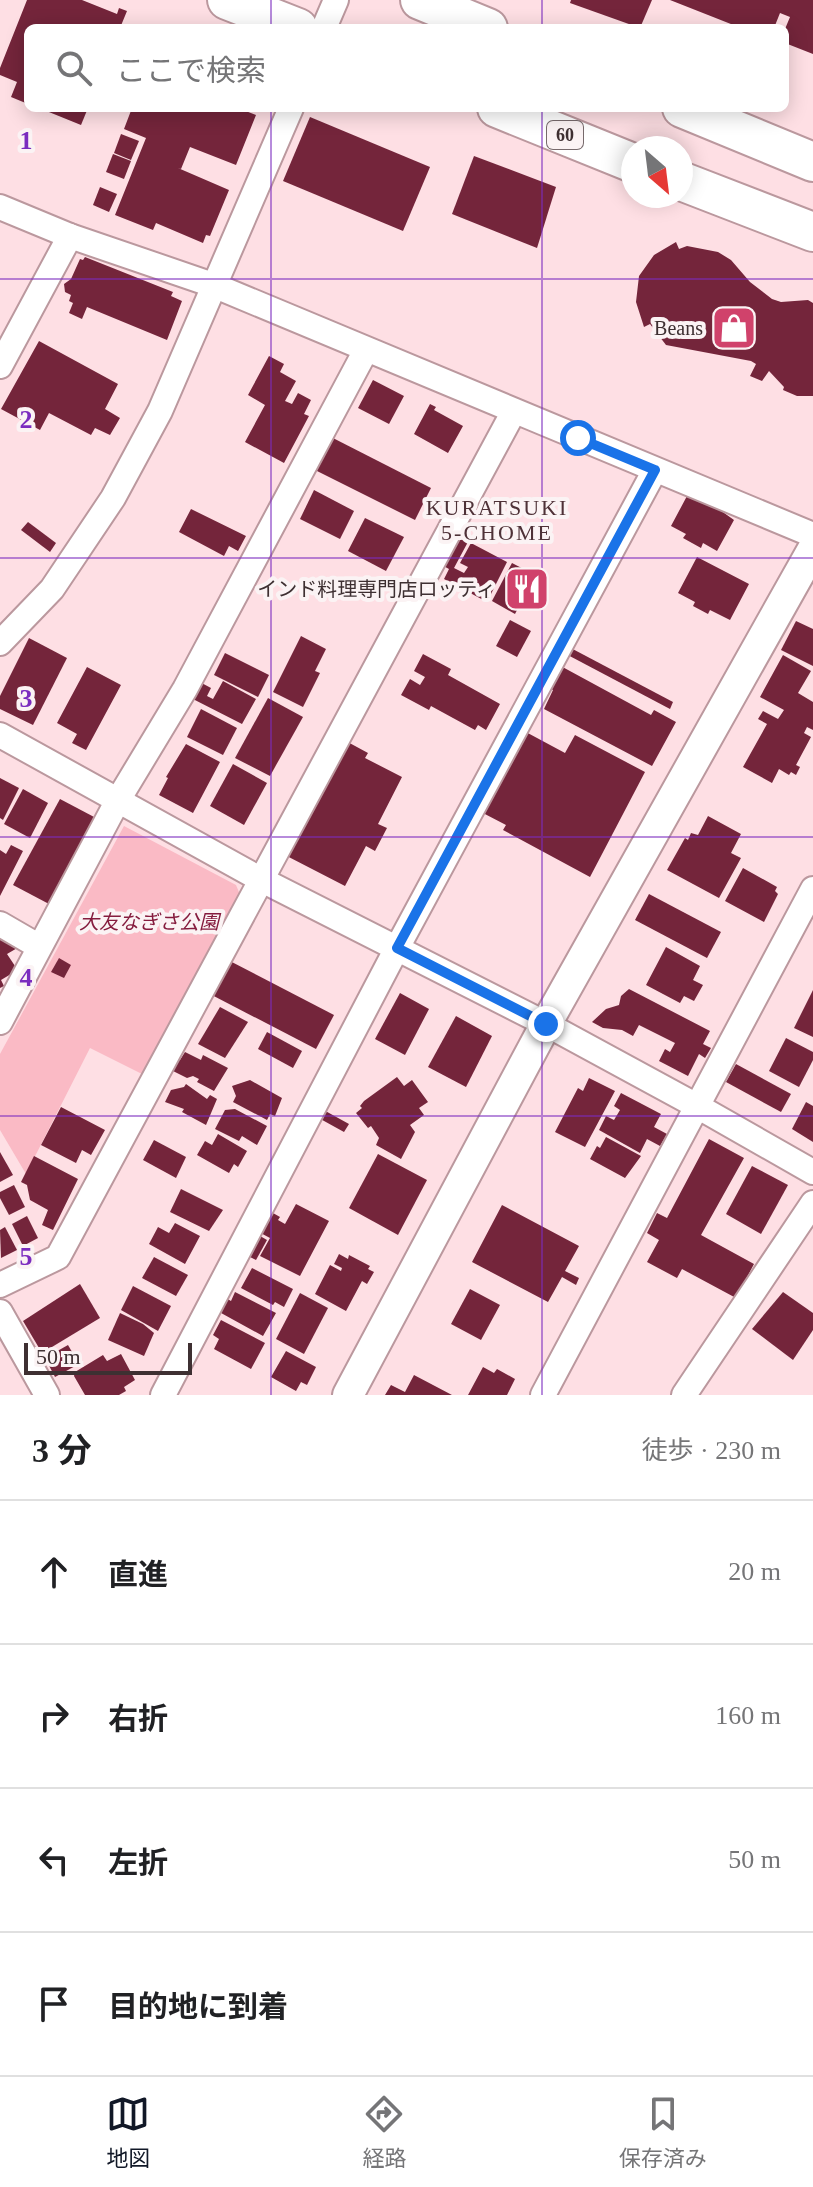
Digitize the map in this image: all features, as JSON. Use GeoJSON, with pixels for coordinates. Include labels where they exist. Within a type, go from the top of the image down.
{"type":"FeatureCollection","features":[{"type":"Feature","properties":{"kind":"main road"},"geometry":{"type":"LineString","coordinates":[[227,0],[288,24]]}},
{"type":"Feature","properties":{"kind":"main road"},"geometry":{"type":"LineString","coordinates":[[420,0],[478,24]]}},
{"type":"Feature","properties":{"kind":"main road","name":"60"},"geometry":{"type":"LineString","coordinates":[[507,112],[621,158]]}},
{"type":"Feature","properties":{"kind":"main road"},"geometry":{"type":"LineString","coordinates":[[692,112],[813,162]]}},
{"type":"Feature","properties":{"kind":"main road"},"geometry":{"type":"LineString","coordinates":[[693,186],[813,232]]}},
{"type":"Feature","properties":{"kind":"street"},"geometry":{"type":"LineString","coordinates":[[326,24],[336,0]]}},
{"type":"Feature","properties":{"kind":"street"},"geometry":{"type":"LineString","coordinates":[[0,643],[52,589],[113,498],[160,411],[289,112]]}},
{"type":"Feature","properties":{"kind":"street"},"geometry":{"type":"LineString","coordinates":[[0,207],[70,236],[213,285],[813,535]]}},
{"type":"Feature","properties":{"kind":"street"},"geometry":{"type":"LineString","coordinates":[[0,366],[70,236]]}},
{"type":"Feature","properties":{"kind":"street"},"geometry":{"type":"LineString","coordinates":[[0,1022],[118,800],[185,689],[366,350]]}},
{"type":"Feature","properties":{"kind":"street"},"geometry":{"type":"LineString","coordinates":[[0,1285],[58,1257],[514,411]]}},
{"type":"Feature","properties":{"kind":"street"},"geometry":{"type":"LineString","coordinates":[[163,1395],[397,948],[655,470]]}},
{"type":"Feature","properties":{"kind":"street"},"geometry":{"type":"LineString","coordinates":[[348,1395],[546,1024],[813,549]]}},
{"type":"Feature","properties":{"kind":"street"},"geometry":{"type":"LineString","coordinates":[[0,735],[260,879],[546,1024],[813,1172]]}},
{"type":"Feature","properties":{"kind":"street"},"geometry":{"type":"LineString","coordinates":[[543,1395],[813,889]]}},
{"type":"Feature","properties":{"kind":"street"},"geometry":{"type":"LineString","coordinates":[[0,924],[38,946]]}},
{"type":"Feature","properties":{"kind":"street"},"geometry":{"type":"LineString","coordinates":[[684,1395],[813,1203]]}},
{"type":"Feature","properties":{"kind":"street"},"geometry":{"type":"LineString","coordinates":[[2,1318],[47,1395]]}},
{"type":"Feature","properties":{"kind":"green space","name":"大友なぎさ公園"},"geometry":{"type":"Polygon","coordinates":[[[124,826],[236,885],[241,897],[142,1074],[90,1048],[26,1174],[0,1130],[0,1054],[124,826]]]}},
{"type":"Feature","properties":{"kind":"building"},"geometry":{"type":"Polygon","coordinates":[[[27,0],[82,0],[117,14],[119,8],[127,11],[122,24],[24,24],[24,102],[11,97],[17,82],[0,75],[27,0]]]}},
{"type":"Feature","properties":{"kind":"building"},"geometry":{"type":"Polygon","coordinates":[[[571,0],[652,0],[642,24],[629,24],[570,3],[571,0]]]}},
{"type":"Feature","properties":{"kind":"building"},"geometry":{"type":"Polygon","coordinates":[[[670,0],[813,0],[813,54],[789,45],[787,24],[790,17],[780,13],[776,24],[731,24],[670,0]]]}},
{"type":"Feature","properties":{"kind":"building"},"geometry":{"type":"Polygon","coordinates":[[[49,112],[86,112],[81,125],[49,112]]]}},
{"type":"Feature","properties":{"kind":"building"},"geometry":{"type":"Polygon","coordinates":[[[130,112],[248,112],[256,115],[236,165],[190,147],[181,169],[178,168],[229,190],[210,236],[206,235],[203,243],[156,223],[153,230],[115,215],[146,138],[124,129],[130,112]]]}},
{"type":"Feature","properties":{"kind":"building"},"geometry":{"type":"Polygon","coordinates":[[[310,117],[430,167],[403,231],[283,181],[310,117]]]}},
{"type":"Feature","properties":{"kind":"building"},"geometry":{"type":"Polygon","coordinates":[[[121,134],[139,141],[131,160],[114,153],[121,134]]]}},
{"type":"Feature","properties":{"kind":"building"},"geometry":{"type":"Polygon","coordinates":[[[113,154],[131,161],[124,179],[106,172],[113,154]]]}},
{"type":"Feature","properties":{"kind":"building"},"geometry":{"type":"Polygon","coordinates":[[[474,156],[556,187],[537,248],[452,214],[474,156]]]}},
{"type":"Feature","properties":{"kind":"building"},"geometry":{"type":"Polygon","coordinates":[[[100,187],[117,194],[109,212],[93,205],[100,187]]]}},
{"type":"Feature","properties":{"kind":"building","name":"Beans"},"geometry":{"type":"Polygon","coordinates":[[[676,242],[679,249],[687,246],[718,252],[731,260],[750,282],[772,299],[781,302],[808,300],[813,303],[813,396],[797,396],[783,390],[784,387],[769,371],[762,381],[750,376],[756,364],[751,361],[666,345],[650,324],[644,327],[636,302],[639,276],[654,255],[676,242]]]}},
{"type":"Feature","properties":{"kind":"building"},"geometry":{"type":"Polygon","coordinates":[[[85,257],[173,292],[171,296],[182,301],[167,340],[87,307],[82,319],[69,313],[73,303],[69,301],[71,295],[65,292],[64,284],[71,279],[80,259],[85,257]]]}},
{"type":"Feature","properties":{"kind":"building"},"geometry":{"type":"Polygon","coordinates":[[[39,341],[118,384],[105,409],[120,418],[110,435],[95,428],[91,435],[49,413],[40,430],[1,409],[39,341]]]}},
{"type":"Feature","properties":{"kind":"building"},"geometry":{"type":"Polygon","coordinates":[[[269,356],[284,364],[280,372],[296,381],[285,401],[292,404],[298,393],[311,400],[304,414],[309,416],[284,463],[245,442],[265,405],[248,395],[269,356]]]}},
{"type":"Feature","properties":{"kind":"building"},"geometry":{"type":"Polygon","coordinates":[[[373,380],[404,396],[389,424],[358,408],[373,380]]]}},
{"type":"Feature","properties":{"kind":"building"},"geometry":{"type":"Polygon","coordinates":[[[430,404],[436,407],[434,410],[463,426],[448,453],[414,434],[430,404]]]}},
{"type":"Feature","properties":{"kind":"building"},"geometry":{"type":"Polygon","coordinates":[[[329,436],[431,488],[415,520],[313,469],[329,436]]]}},
{"type":"Feature","properties":{"kind":"building"},"geometry":{"type":"Polygon","coordinates":[[[314,490],[354,511],[340,539],[300,519],[314,490]]]}},
{"type":"Feature","properties":{"kind":"building"},"geometry":{"type":"Polygon","coordinates":[[[687,496],[713,505],[734,520],[717,551],[703,543],[701,548],[683,538],[686,534],[671,526],[687,496]]]}},
{"type":"Feature","properties":{"kind":"building"},"geometry":{"type":"Polygon","coordinates":[[[191,509],[246,536],[238,551],[229,546],[224,556],[179,532],[191,509]]]}},
{"type":"Feature","properties":{"kind":"building"},"geometry":{"type":"Polygon","coordinates":[[[365,518],[404,537],[386,571],[348,551],[365,518]]]}},
{"type":"Feature","properties":{"kind":"building"},"geometry":{"type":"Polygon","coordinates":[[[28,522],[56,543],[50,552],[21,530],[28,522]]]}},
{"type":"Feature","properties":{"kind":"building"},"geometry":{"type":"Polygon","coordinates":[[[453,531],[469,540],[454,568],[464,573],[468,567],[460,563],[471,543],[507,562],[487,602],[444,579],[449,569],[436,562],[453,531]]]}},
{"type":"Feature","properties":{"kind":"building"},"geometry":{"type":"Polygon","coordinates":[[[697,557],[749,584],[730,620],[710,610],[708,614],[678,593],[697,557]]]}},
{"type":"Feature","properties":{"kind":"building"},"geometry":{"type":"Polygon","coordinates":[[[512,563],[535,575],[515,614],[492,601],[512,563]]]}},
{"type":"Feature","properties":{"kind":"building"},"geometry":{"type":"Polygon","coordinates":[[[510,620],[531,631],[517,657],[496,646],[510,620]]]}},
{"type":"Feature","properties":{"kind":"building"},"geometry":{"type":"Polygon","coordinates":[[[796,621],[813,629],[813,666],[781,650],[796,621]]]}},
{"type":"Feature","properties":{"kind":"building"},"geometry":{"type":"Polygon","coordinates":[[[301,636],[326,649],[315,671],[320,673],[303,707],[273,692],[301,636]]]}},
{"type":"Feature","properties":{"kind":"building"},"geometry":{"type":"Polygon","coordinates":[[[29,638],[67,658],[33,725],[0,709],[0,696],[29,638]]]}},
{"type":"Feature","properties":{"kind":"building"},"geometry":{"type":"Polygon","coordinates":[[[567,646],[673,702],[670,709],[564,653],[567,646]]]}},
{"type":"Feature","properties":{"kind":"building"},"geometry":{"type":"Polygon","coordinates":[[[225,653],[269,675],[258,697],[214,675],[225,653]]]}},
{"type":"Feature","properties":{"kind":"building"},"geometry":{"type":"Polygon","coordinates":[[[423,654],[451,669],[448,675],[500,704],[486,730],[478,725],[475,730],[431,706],[429,710],[401,695],[410,679],[420,685],[425,677],[414,671],[423,654]]]}},
{"type":"Feature","properties":{"kind":"building"},"geometry":{"type":"Polygon","coordinates":[[[783,655],[811,671],[798,693],[813,702],[813,730],[807,727],[804,733],[811,737],[796,765],[800,767],[796,775],[779,769],[772,783],[743,767],[767,724],[758,719],[763,711],[778,719],[784,710],[760,697],[783,655]]]}},
{"type":"Feature","properties":{"kind":"building"},"geometry":{"type":"Polygon","coordinates":[[[557,664],[651,715],[654,710],[676,722],[652,766],[544,709],[553,690],[545,686],[557,664]]]}},
{"type":"Feature","properties":{"kind":"building"},"geometry":{"type":"Polygon","coordinates":[[[87,667],[121,685],[86,750],[72,743],[77,734],[57,723],[87,667]]]}},
{"type":"Feature","properties":{"kind":"building"},"geometry":{"type":"Polygon","coordinates":[[[196,680],[211,688],[207,696],[213,699],[223,681],[256,699],[242,724],[187,696],[196,680]]]}},
{"type":"Feature","properties":{"kind":"building"},"geometry":{"type":"Polygon","coordinates":[[[268,698],[303,717],[270,776],[235,758],[268,698]]]}},
{"type":"Feature","properties":{"kind":"building"},"geometry":{"type":"Polygon","coordinates":[[[201,709],[237,728],[223,755],[187,737],[201,709]]]}},
{"type":"Feature","properties":{"kind":"building"},"geometry":{"type":"Polygon","coordinates":[[[524,731],[565,753],[575,735],[645,772],[590,877],[503,830],[506,825],[481,812],[524,731]]]}},
{"type":"Feature","properties":{"kind":"building"},"geometry":{"type":"Polygon","coordinates":[[[344,740],[368,753],[365,758],[402,777],[378,824],[387,828],[375,851],[366,846],[345,886],[281,853],[344,740]]]}},
{"type":"Feature","properties":{"kind":"building"},"geometry":{"type":"Polygon","coordinates":[[[186,744],[220,762],[193,813],[159,795],[186,744]]]}},
{"type":"Feature","properties":{"kind":"building"},"geometry":{"type":"Polygon","coordinates":[[[233,764],[267,783],[244,825],[210,806],[233,764]]]}},
{"type":"Feature","properties":{"kind":"building"},"geometry":{"type":"Polygon","coordinates":[[[0,778],[19,788],[3,820],[0,818],[0,778]]]}},
{"type":"Feature","properties":{"kind":"building"},"geometry":{"type":"Polygon","coordinates":[[[23,789],[48,803],[30,838],[4,824],[23,789]]]}},
{"type":"Feature","properties":{"kind":"building"},"geometry":{"type":"Polygon","coordinates":[[[60,799],[96,818],[49,904],[13,885],[60,799]]]}},
{"type":"Feature","properties":{"kind":"building"},"geometry":{"type":"Polygon","coordinates":[[[708,816],[741,834],[731,853],[741,858],[719,898],[667,870],[685,838],[688,840],[691,833],[698,835],[708,816]]]}},
{"type":"Feature","properties":{"kind":"building"},"geometry":{"type":"Polygon","coordinates":[[[11,845],[23,851],[0,896],[0,850],[6,854],[11,845]]]}},
{"type":"Feature","properties":{"kind":"building"},"geometry":{"type":"Polygon","coordinates":[[[743,868],[777,887],[775,891],[778,894],[764,922],[725,901],[743,868]]]}},
{"type":"Feature","properties":{"kind":"building"},"geometry":{"type":"Polygon","coordinates":[[[649,894],[721,932],[707,958],[635,920],[649,894]]]}},
{"type":"Feature","properties":{"kind":"building"},"geometry":{"type":"Polygon","coordinates":[[[0,936],[19,947],[7,954],[15,966],[11,974],[1,980],[4,986],[0,988],[0,936]]]}},
{"type":"Feature","properties":{"kind":"building"},"geometry":{"type":"Polygon","coordinates":[[[666,947],[700,966],[693,980],[703,985],[694,1001],[684,996],[680,1003],[646,985],[666,947]]]}},
{"type":"Feature","properties":{"kind":"building"},"geometry":{"type":"Polygon","coordinates":[[[59,958],[71,965],[64,978],[51,972],[59,958]]]}},
{"type":"Feature","properties":{"kind":"building"},"geometry":{"type":"Polygon","coordinates":[[[226,959],[334,1015],[316,1049],[208,993],[226,959]]]}},
{"type":"Feature","properties":{"kind":"building"},"geometry":{"type":"Polygon","coordinates":[[[629,989],[710,1031],[703,1044],[711,1048],[705,1058],[699,1054],[688,1076],[659,1061],[665,1049],[670,1052],[675,1043],[639,1025],[633,1036],[592,1022],[606,1009],[619,1005],[621,996],[629,989]]]}},
{"type":"Feature","properties":{"kind":"building"},"geometry":{"type":"Polygon","coordinates":[[[813,990],[813,1037],[794,1028],[813,990]]]}},
{"type":"Feature","properties":{"kind":"building"},"geometry":{"type":"Polygon","coordinates":[[[400,993],[429,1009],[405,1055],[375,1039],[400,993]]]}},
{"type":"Feature","properties":{"kind":"building"},"geometry":{"type":"Polygon","coordinates":[[[220,1007],[248,1022],[225,1058],[198,1044],[220,1007]]]}},
{"type":"Feature","properties":{"kind":"building"},"geometry":{"type":"Polygon","coordinates":[[[456,1016],[492,1036],[466,1087],[428,1067],[456,1016]]]}},
{"type":"Feature","properties":{"kind":"building"},"geometry":{"type":"Polygon","coordinates":[[[267,1032],[302,1051],[293,1068],[258,1049],[267,1032]]]}},
{"type":"Feature","properties":{"kind":"building"},"geometry":{"type":"Polygon","coordinates":[[[786,1038],[813,1052],[813,1060],[799,1087],[769,1071],[786,1038]]]}},
{"type":"Feature","properties":{"kind":"building"},"geometry":{"type":"Polygon","coordinates":[[[185,1052],[201,1060],[203,1055],[228,1068],[214,1091],[197,1082],[199,1079],[193,1076],[187,1078],[165,1067],[171,1055],[180,1060],[185,1052]]]}},
{"type":"Feature","properties":{"kind":"building"},"geometry":{"type":"Polygon","coordinates":[[[736,1064],[791,1094],[781,1112],[726,1082],[736,1064]]]}},
{"type":"Feature","properties":{"kind":"building"},"geometry":{"type":"Polygon","coordinates":[[[397,1077],[404,1086],[412,1080],[428,1102],[419,1108],[424,1115],[410,1125],[415,1132],[401,1159],[376,1145],[379,1138],[356,1113],[364,1101],[397,1077]]]}},
{"type":"Feature","properties":{"kind":"building"},"geometry":{"type":"Polygon","coordinates":[[[589,1078],[615,1091],[585,1147],[555,1132],[578,1088],[583,1091],[589,1078]]]}},
{"type":"Feature","properties":{"kind":"building"},"geometry":{"type":"Polygon","coordinates":[[[250,1080],[282,1098],[275,1116],[270,1114],[267,1120],[233,1102],[236,1096],[232,1086],[250,1080]]]}},
{"type":"Feature","properties":{"kind":"building"},"geometry":{"type":"Polygon","coordinates":[[[186,1084],[207,1099],[210,1095],[217,1099],[206,1125],[182,1112],[184,1109],[165,1102],[171,1090],[186,1084]]]}},
{"type":"Feature","properties":{"kind":"building"},"geometry":{"type":"Polygon","coordinates":[[[621,1093],[661,1114],[654,1127],[667,1134],[660,1146],[647,1139],[640,1153],[599,1130],[606,1116],[614,1120],[620,1110],[614,1106],[621,1093]]]}},
{"type":"Feature","properties":{"kind":"building"},"geometry":{"type":"Polygon","coordinates":[[[806,1102],[813,1106],[813,1142],[792,1129],[806,1102]]]}},
{"type":"Feature","properties":{"kind":"building"},"geometry":{"type":"Polygon","coordinates":[[[61,1107],[105,1130],[91,1155],[82,1150],[76,1163],[41,1145],[61,1107]]]}},
{"type":"Feature","properties":{"kind":"building"},"geometry":{"type":"Polygon","coordinates":[[[320,1108],[349,1124],[344,1132],[315,1116],[320,1108]]]}},
{"type":"Feature","properties":{"kind":"building"},"geometry":{"type":"Polygon","coordinates":[[[235,1109],[267,1126],[257,1145],[242,1136],[239,1141],[215,1129],[225,1110],[235,1109]]]}},
{"type":"Feature","properties":{"kind":"building"},"geometry":{"type":"Polygon","coordinates":[[[218,1134],[247,1151],[238,1167],[234,1164],[229,1173],[197,1155],[205,1141],[212,1145],[218,1134]]]}},
{"type":"Feature","properties":{"kind":"building"},"geometry":{"type":"Polygon","coordinates":[[[606,1137],[641,1156],[625,1178],[590,1159],[606,1137]]]}},
{"type":"Feature","properties":{"kind":"building"},"geometry":{"type":"Polygon","coordinates":[[[709,1139],[744,1158],[701,1235],[754,1264],[736,1298],[682,1269],[677,1278],[647,1262],[659,1240],[647,1233],[657,1213],[667,1218],[709,1139]]]}},
{"type":"Feature","properties":{"kind":"building"},"geometry":{"type":"Polygon","coordinates":[[[154,1140],[186,1157],[176,1178],[143,1160],[154,1140]]]}},
{"type":"Feature","properties":{"kind":"building"},"geometry":{"type":"Polygon","coordinates":[[[0,1152],[13,1175],[0,1182],[0,1152]]]}},
{"type":"Feature","properties":{"kind":"building"},"geometry":{"type":"Polygon","coordinates":[[[378,1154],[427,1180],[398,1235],[349,1208],[378,1154]]]}},
{"type":"Feature","properties":{"kind":"building"},"geometry":{"type":"Polygon","coordinates":[[[34,1156],[78,1179],[53,1230],[42,1225],[48,1210],[30,1200],[27,1185],[21,1182],[34,1156]]]}},
{"type":"Feature","properties":{"kind":"building"},"geometry":{"type":"Polygon","coordinates":[[[752,1166],[788,1185],[761,1234],[726,1214],[752,1166]]]}},
{"type":"Feature","properties":{"kind":"building"},"geometry":{"type":"Polygon","coordinates":[[[14,1185],[25,1207],[9,1215],[0,1192],[14,1185]]]}},
{"type":"Feature","properties":{"kind":"building"},"geometry":{"type":"Polygon","coordinates":[[[181,1189],[223,1210],[209,1231],[170,1212],[181,1189]]]}},
{"type":"Feature","properties":{"kind":"building"},"geometry":{"type":"Polygon","coordinates":[[[296,1204],[329,1221],[300,1276],[260,1256],[270,1238],[255,1230],[266,1209],[285,1224],[296,1204]]]}},
{"type":"Feature","properties":{"kind":"building"},"geometry":{"type":"Polygon","coordinates":[[[502,1205],[579,1246],[565,1271],[579,1278],[576,1285],[562,1277],[548,1302],[472,1262],[502,1205]]]}},
{"type":"Feature","properties":{"kind":"building"},"geometry":{"type":"Polygon","coordinates":[[[27,1216],[38,1238],[23,1246],[12,1224],[27,1216]]]}},
{"type":"Feature","properties":{"kind":"building"},"geometry":{"type":"Polygon","coordinates":[[[175,1223],[200,1236],[185,1264],[149,1244],[158,1227],[169,1233],[175,1223]]]}},
{"type":"Feature","properties":{"kind":"building"},"geometry":{"type":"Polygon","coordinates":[[[5,1227],[17,1250],[1,1258],[0,1230],[5,1227]]]}},
{"type":"Feature","properties":{"kind":"building"},"geometry":{"type":"Polygon","coordinates":[[[253,1232],[267,1240],[256,1260],[242,1253],[253,1232]]]}},
{"type":"Feature","properties":{"kind":"building"},"geometry":{"type":"Polygon","coordinates":[[[339,1254],[348,1259],[349,1255],[370,1266],[368,1269],[374,1272],[367,1284],[362,1281],[346,1311],[315,1294],[330,1265],[341,1271],[342,1268],[334,1264],[339,1254]]]}},
{"type":"Feature","properties":{"kind":"building"},"geometry":{"type":"Polygon","coordinates":[[[154,1257],[188,1275],[176,1296],[142,1278],[154,1257]]]}},
{"type":"Feature","properties":{"kind":"building"},"geometry":{"type":"Polygon","coordinates":[[[252,1268],[293,1289],[284,1307],[275,1302],[273,1305],[241,1288],[252,1268]]]}},
{"type":"Feature","properties":{"kind":"building"},"geometry":{"type":"Polygon","coordinates":[[[80,1284],[100,1318],[42,1353],[23,1321],[80,1284]]]}},
{"type":"Feature","properties":{"kind":"building"},"geometry":{"type":"Polygon","coordinates":[[[133,1286],[171,1306],[158,1331],[121,1310],[133,1286]]]}},
{"type":"Feature","properties":{"kind":"building"},"geometry":{"type":"Polygon","coordinates":[[[470,1289],[500,1305],[481,1340],[451,1324],[470,1289]]]}},
{"type":"Feature","properties":{"kind":"building"},"geometry":{"type":"Polygon","coordinates":[[[235,1292],[276,1313],[263,1336],[212,1308],[219,1294],[231,1301],[235,1292]]]}},
{"type":"Feature","properties":{"kind":"building"},"geometry":{"type":"Polygon","coordinates":[[[783,1292],[813,1313],[813,1330],[793,1360],[752,1329],[783,1292]]]}},
{"type":"Feature","properties":{"kind":"building"},"geometry":{"type":"Polygon","coordinates":[[[300,1293],[328,1308],[304,1354],[276,1339],[300,1293]]]}},
{"type":"Feature","properties":{"kind":"building"},"geometry":{"type":"Polygon","coordinates":[[[120,1313],[154,1333],[144,1356],[108,1340],[120,1313]]]}},
{"type":"Feature","properties":{"kind":"building"},"geometry":{"type":"Polygon","coordinates":[[[221,1320],[265,1343],[251,1369],[214,1349],[219,1339],[213,1335],[221,1320]]]}},
{"type":"Feature","properties":{"kind":"building"},"geometry":{"type":"Polygon","coordinates":[[[68,1345],[79,1364],[55,1377],[45,1358],[68,1345]]]}},
{"type":"Feature","properties":{"kind":"building"},"geometry":{"type":"Polygon","coordinates":[[[286,1351],[316,1367],[307,1385],[301,1382],[296,1391],[271,1377],[286,1351]]]}},
{"type":"Feature","properties":{"kind":"building"},"geometry":{"type":"Polygon","coordinates":[[[121,1354],[135,1380],[124,1387],[126,1391],[119,1395],[85,1395],[74,1376],[75,1372],[103,1355],[107,1361],[121,1354]]]}},
{"type":"Feature","properties":{"kind":"building"},"geometry":{"type":"Polygon","coordinates":[[[483,1367],[494,1373],[497,1369],[515,1379],[507,1395],[468,1395],[483,1367]]]}},
{"type":"Feature","properties":{"kind":"building"},"geometry":{"type":"Polygon","coordinates":[[[414,1375],[452,1395],[385,1395],[391,1385],[405,1392],[414,1375]]]}},
{"type":"Feature","properties":{"kind":"place","name":"Beans"},"geometry":{"type":"Point","coordinates":[734,328]}},
{"type":"Feature","properties":{"kind":"place","name":"インド料理専門店ロッティ"},"geometry":{"type":"Point","coordinates":[527,589]}},
{"type":"Feature","properties":{"kind":"district","name":"KURATSUKI 5-CHOME"},"geometry":{"type":"Point","coordinates":[497,520]}},
{"type":"Feature","properties":{"kind":"route"},"geometry":{"type":"LineString","coordinates":[[546,1024],[397,948],[655,470],[578,438]]}}]}
